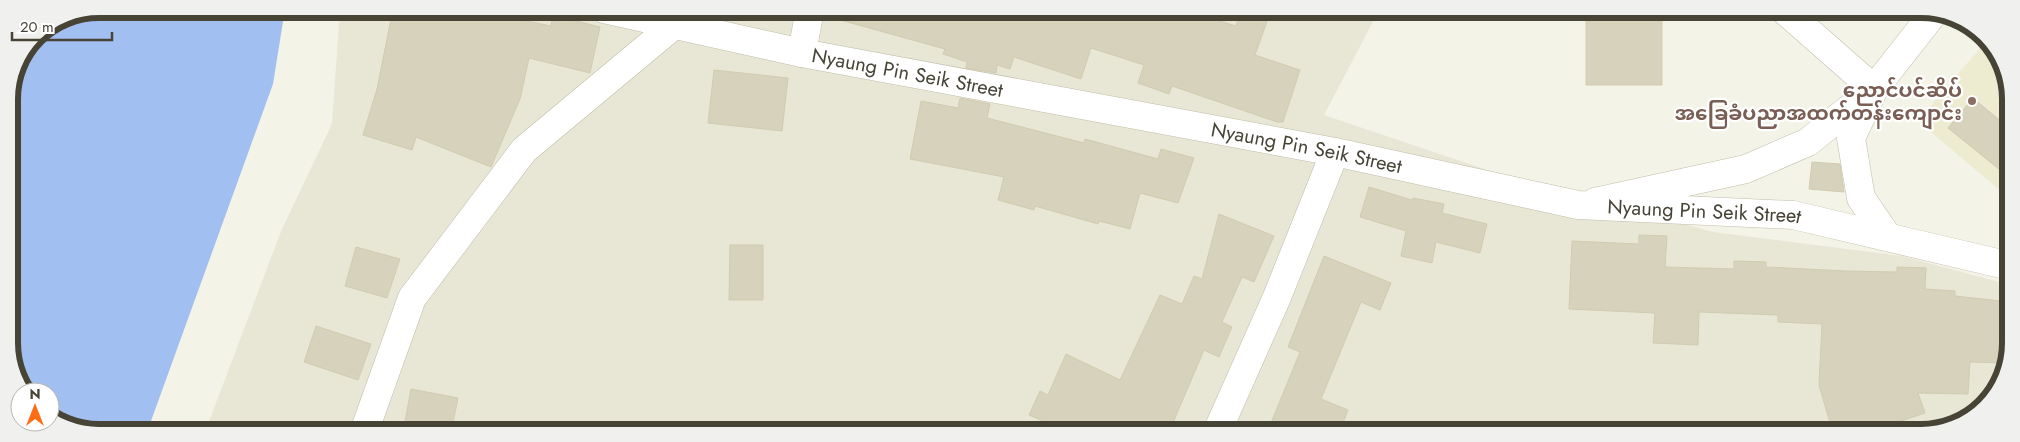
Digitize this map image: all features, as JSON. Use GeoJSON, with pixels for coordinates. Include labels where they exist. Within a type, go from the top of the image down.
{"type":"FeatureCollection","features":[{"type":"Feature","properties":{"kind":"street","name":"Nyaung Pin Seik Street"},"geometry":{"type":"LineString","coordinates":[[643,18],[802,53],[1335,152],[1578,205],[1793,215],[2002,264]]}},
{"type":"Feature","properties":{"kind":"street"},"geometry":{"type":"LineString","coordinates":[[802,53],[808,18]]}},
{"type":"Feature","properties":{"kind":"street"},"geometry":{"type":"LineString","coordinates":[[1793,18],[1874,89]]}},
{"type":"Feature","properties":{"kind":"street"},"geometry":{"type":"LineString","coordinates":[[1887,236],[1861,198],[1851,138],[1874,89],[1929,19]]}},
{"type":"Feature","properties":{"kind":"street"},"geometry":{"type":"LineString","coordinates":[[367,424],[412,298],[524,150],[674,25]]}},
{"type":"Feature","properties":{"kind":"street"},"geometry":{"type":"LineString","coordinates":[[1578,205],[1746,169],[1808,142],[1874,89]]}},
{"type":"Feature","properties":{"kind":"street"},"geometry":{"type":"LineString","coordinates":[[1220,424],[1277,297],[1335,152]]}},
{"type":"Feature","properties":{"kind":"shaded area"},"geometry":{"type":"Polygon","coordinates":[[[339,18],[1375,18],[1324,115],[1508,177],[1713,232],[1902,256],[2002,283],[2001,359],[1992,384],[1975,404],[1952,418],[1926,424],[208,424],[282,229],[332,124],[339,18]]]}},
{"type":"Feature","properties":{"kind":"shaded area","name":"ညောင်ပင်ဆိပ် အခြေခံပညာအထက်တန်းကျောင်း"},"geometry":{"type":"Polygon","coordinates":[[[1983,45],[1992,58],[2001,83],[2002,192],[1918,121],[1983,45]]]}},
{"type":"Feature","properties":{"kind":"water"},"geometry":{"type":"Polygon","coordinates":[[[284,18],[273,84],[150,424],[83,423],[60,415],[60,382],[27,382],[19,359],[18,94],[20,78],[26,63],[34,49],[54,31],[83,19],[284,18]]]}},
{"type":"Feature","properties":{"kind":"building"},"geometry":{"type":"Polygon","coordinates":[[[391,18],[512,18],[551,26],[552,18],[565,18],[600,27],[590,73],[529,58],[520,99],[491,167],[416,137],[412,150],[363,135],[377,89],[391,18]]]}},
{"type":"Feature","properties":{"kind":"building"},"geometry":{"type":"Polygon","coordinates":[[[833,18],[1210,18],[1236,26],[1238,18],[1268,18],[1255,55],[1300,70],[1283,122],[1277,122],[1172,86],[1169,94],[1138,83],[1144,65],[1091,48],[1081,79],[1014,57],[1010,69],[997,65],[996,73],[966,68],[967,62],[943,54],[945,49],[833,18]]]}},
{"type":"Feature","properties":{"kind":"building"},"geometry":{"type":"Polygon","coordinates":[[[1586,18],[1662,18],[1662,85],[1586,85],[1586,18]]]}},
{"type":"Feature","properties":{"kind":"building"},"geometry":{"type":"Polygon","coordinates":[[[714,70],[788,78],[782,131],[708,123],[714,70]]]}},
{"type":"Feature","properties":{"kind":"building"},"geometry":{"type":"Polygon","coordinates":[[[960,98],[990,104],[987,118],[1084,143],[1085,139],[1158,159],[1161,149],[1194,158],[1178,203],[1140,193],[1130,229],[1099,221],[1098,224],[1035,206],[1034,210],[998,200],[1004,177],[910,159],[921,101],[958,108],[960,98]]]}},
{"type":"Feature","properties":{"kind":"building"},"geometry":{"type":"Polygon","coordinates":[[[1973,98],[2002,122],[2002,172],[1948,128],[1973,98]]]}},
{"type":"Feature","properties":{"kind":"building"},"geometry":{"type":"Polygon","coordinates":[[[1812,162],[1840,164],[1844,192],[1809,189],[1812,162]]]}},
{"type":"Feature","properties":{"kind":"building"},"geometry":{"type":"Polygon","coordinates":[[[1369,187],[1412,200],[1413,198],[1444,204],[1442,213],[1487,224],[1480,253],[1436,242],[1432,263],[1401,256],[1406,231],[1360,217],[1369,187]]]}},
{"type":"Feature","properties":{"kind":"building"},"geometry":{"type":"Polygon","coordinates":[[[1219,214],[1274,236],[1254,282],[1242,277],[1222,322],[1232,327],[1219,357],[1204,350],[1172,424],[1050,424],[1029,415],[1040,391],[1048,395],[1066,354],[1120,380],[1160,295],[1182,304],[1194,276],[1202,279],[1219,214]]]}},
{"type":"Feature","properties":{"kind":"building"},"geometry":{"type":"Polygon","coordinates":[[[1639,235],[1667,236],[1665,267],[1734,269],[1734,261],[1766,262],[1766,267],[1846,271],[1897,272],[1897,267],[1926,268],[1925,289],[1955,291],[1955,296],[2002,301],[2000,363],[1970,362],[1968,394],[1918,393],[1925,413],[1893,424],[1830,424],[1819,385],[1822,324],[1778,322],[1778,315],[1699,312],[1698,345],[1653,343],[1655,313],[1569,309],[1572,241],[1639,244],[1639,235]]]}},
{"type":"Feature","properties":{"kind":"building"},"geometry":{"type":"Polygon","coordinates":[[[730,245],[763,245],[763,300],[729,300],[730,245]]]}},
{"type":"Feature","properties":{"kind":"building"},"geometry":{"type":"Polygon","coordinates":[[[356,247],[400,259],[387,298],[345,286],[356,247]]]}},
{"type":"Feature","properties":{"kind":"building"},"geometry":{"type":"Polygon","coordinates":[[[1324,256],[1391,283],[1380,310],[1361,302],[1321,399],[1348,410],[1343,424],[1271,423],[1300,352],[1288,347],[1324,256]]]}},
{"type":"Feature","properties":{"kind":"building"},"geometry":{"type":"Polygon","coordinates":[[[316,326],[371,344],[358,380],[304,362],[316,326]]]}},
{"type":"Feature","properties":{"kind":"building"},"geometry":{"type":"Polygon","coordinates":[[[411,389],[458,398],[453,424],[405,424],[411,389]]]}},
{"type":"Feature","properties":{"kind":"ferry route"},"geometry":{"type":"LineString","coordinates":[[63,26],[84,19]]}},
{"type":"Feature","properties":{"kind":"place","name":"ညောင်ပင်ဆိပ် အခြေခံပညာအထက်တန်းကျောင်း"},"geometry":{"type":"Point","coordinates":[1972,101]}}]}
